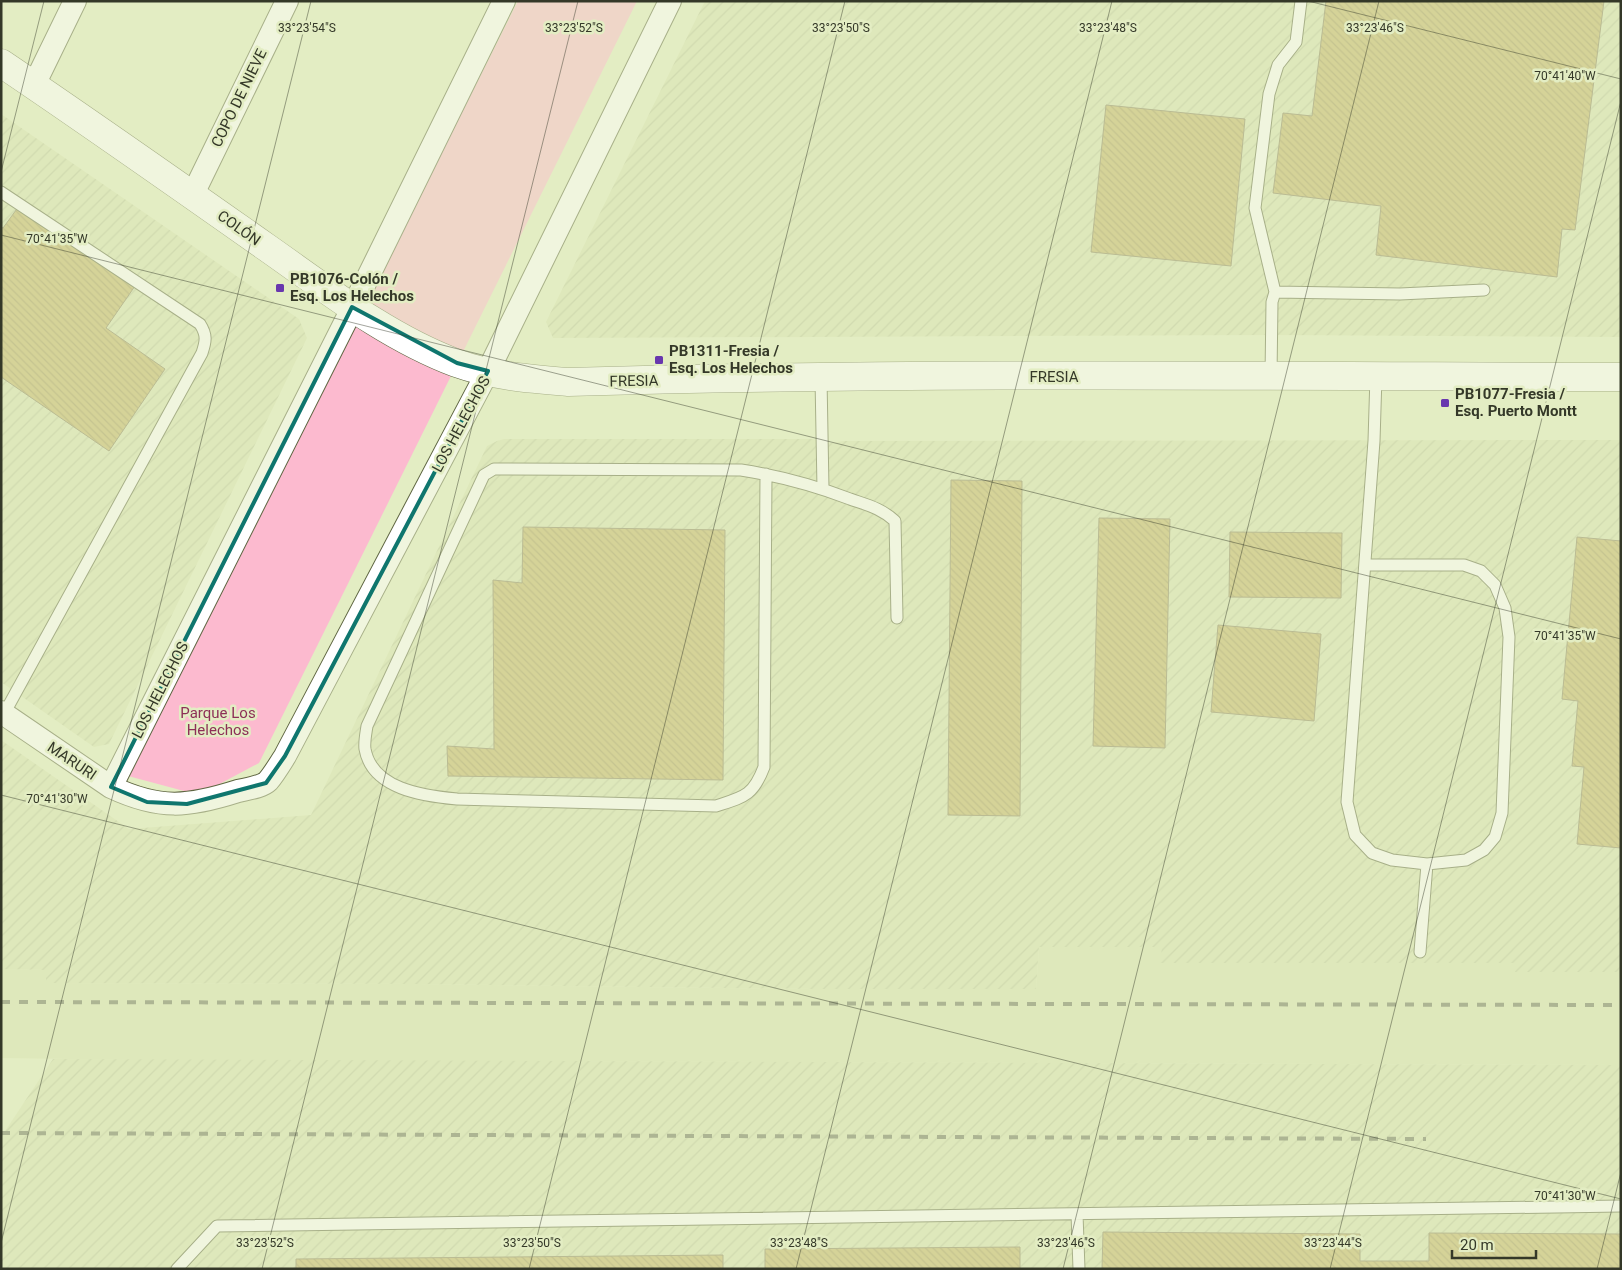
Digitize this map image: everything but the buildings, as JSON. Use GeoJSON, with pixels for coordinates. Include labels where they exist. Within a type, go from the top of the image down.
{"type":"FeatureCollection","features":[{"type":"Feature","properties":{"kind":"street"},"geometry":{"type":"LineString","coordinates":[[34,85],[75,1]]}},
{"type":"Feature","properties":{"kind":"street","name":"COPO DE NIEVE"},"geometry":{"type":"LineString","coordinates":[[192,196],[287,1]]}},
{"type":"Feature","properties":{"kind":"street","name":"LOS HELECHOS"},"geometry":{"type":"LineString","coordinates":[[111,787],[504,1]]}},
{"type":"Feature","properties":{"kind":"street","name":"LOS HELECHOS"},"geometry":{"type":"LineString","coordinates":[[206,801],[266,783],[285,756],[488,371],[670,1]]}},
{"type":"Feature","properties":{"kind":"street","name":"COLÓN"},"geometry":{"type":"LineString","coordinates":[[1,63],[352,307],[420,347],[457,363],[488,371]]}},
{"type":"Feature","properties":{"kind":"street","name":"FRESIA"},"geometry":{"type":"LineString","coordinates":[[488,371],[531,379],[568,382],[821,378],[1621,377]]}},
{"type":"Feature","properties":{"kind":"street","name":"MARURI"},"geometry":{"type":"LineString","coordinates":[[2,713],[111,787],[129,796],[148,802],[168,804],[206,801]]}},
{"type":"Feature","properties":{"kind":"lane"},"geometry":{"type":"LineString","coordinates":[[1271,376],[1272,302],[1275,292],[1255,208],[1269,94],[1278,64],[1296,42],[1301,1]]}},
{"type":"Feature","properties":{"kind":"lane"},"geometry":{"type":"LineString","coordinates":[[1,192],[200,324],[205,332],[206,340],[202,353],[2,713]]}},
{"type":"Feature","properties":{"kind":"lane"},"geometry":{"type":"LineString","coordinates":[[1275,292],[1400,294],[1484,290]]}},
{"type":"Feature","properties":{"kind":"lane"},"geometry":{"type":"LineString","coordinates":[[1365,565],[1464,565],[1480,570],[1495,585],[1505,608],[1509,637],[1502,813],[1495,836],[1484,850],[1466,860],[1427,864],[1392,860],[1372,853],[1355,835],[1347,802],[1374,441],[1376,376]]}},
{"type":"Feature","properties":{"kind":"lane"},"geometry":{"type":"LineString","coordinates":[[821,378],[823,489]]}},
{"type":"Feature","properties":{"kind":"lane"},"geometry":{"type":"LineString","coordinates":[[766,474],[764,767],[758,782],[749,793],[716,806],[457,799],[436,797],[390,784],[378,775],[370,762],[365,747],[367,726],[484,475],[494,468],[741,470],[766,474],[782,477],[823,489],[884,511],[895,520],[897,618]]}},
{"type":"Feature","properties":{"kind":"lane"},"geometry":{"type":"LineString","coordinates":[[1420,952],[1427,864]]}},
{"type":"Feature","properties":{"kind":"lane"},"geometry":{"type":"LineString","coordinates":[[177,1269],[217,1226],[1621,1206]]}},
{"type":"Feature","properties":{"kind":"lane"},"geometry":{"type":"LineString","coordinates":[[1077,1214],[1079,1269]]}},
{"type":"Feature","properties":{"kind":"highlighted area"},"geometry":{"type":"Polygon","coordinates":[[[352,307],[457,363],[488,371],[285,756],[266,783],[187,804],[147,802],[111,787],[352,307]]]}},
{"type":"Feature","properties":{"kind":"shaded area"},"geometry":{"type":"Polygon","coordinates":[[[705,1],[1621,1],[1621,337],[1272,335],[553,338],[546,322],[705,1]]]}},
{"type":"Feature","properties":{"kind":"shaded area"},"geometry":{"type":"Polygon","coordinates":[[[1,114],[299,319],[307,338],[109,744],[94,747],[1,682],[1,114]]]}},
{"type":"Feature","properties":{"kind":"shaded area"},"geometry":{"type":"Polygon","coordinates":[[[504,439],[813,439],[831,443],[843,441],[1621,440],[1621,972],[1515,972],[1516,963],[1160,963],[1162,947],[1039,947],[1036,989],[46,983],[46,970],[1,969],[1,740],[129,829],[311,815],[487,446],[504,439]]]}},
{"type":"Feature","properties":{"kind":"shaded area"},"geometry":{"type":"Polygon","coordinates":[[[1039,947],[1163,947],[1161,963],[1516,963],[1516,972],[1621,972],[1621,1065],[1,1058],[1,969],[46,970],[47,983],[1036,989],[1039,947]]]}},
{"type":"Feature","properties":{"kind":"shaded area"},"geometry":{"type":"Polygon","coordinates":[[[53,1059],[1621,1065],[1621,1269],[1,1269],[1,1137],[53,1059]]]}},
{"type":"Feature","properties":{"kind":"green space","name":"Parque Los Helechos"},"geometry":{"type":"Polygon","coordinates":[[[518,1],[637,1],[259,763],[199,795],[128,776],[518,1]]]}},
{"type":"Feature","properties":{"kind":"railway"},"geometry":{"type":"LineString","coordinates":[[1,1002],[1621,1005]]}},
{"type":"Feature","properties":{"kind":"railway"},"geometry":{"type":"LineString","coordinates":[[1,1133],[1426,1139]]}},
{"type":"Feature","properties":{"kind":"place","name":"PB1076-Colón / Esq. Los Helechos"},"geometry":{"type":"Point","coordinates":[280,288]}},
{"type":"Feature","properties":{"kind":"place","name":"PB1311-Fresia / Esq. Los Helechos"},"geometry":{"type":"Point","coordinates":[659,360]}},
{"type":"Feature","properties":{"kind":"place","name":"PB1077-Fresia / Esq. Puerto Montt"},"geometry":{"type":"Point","coordinates":[1445,403]}}]}
